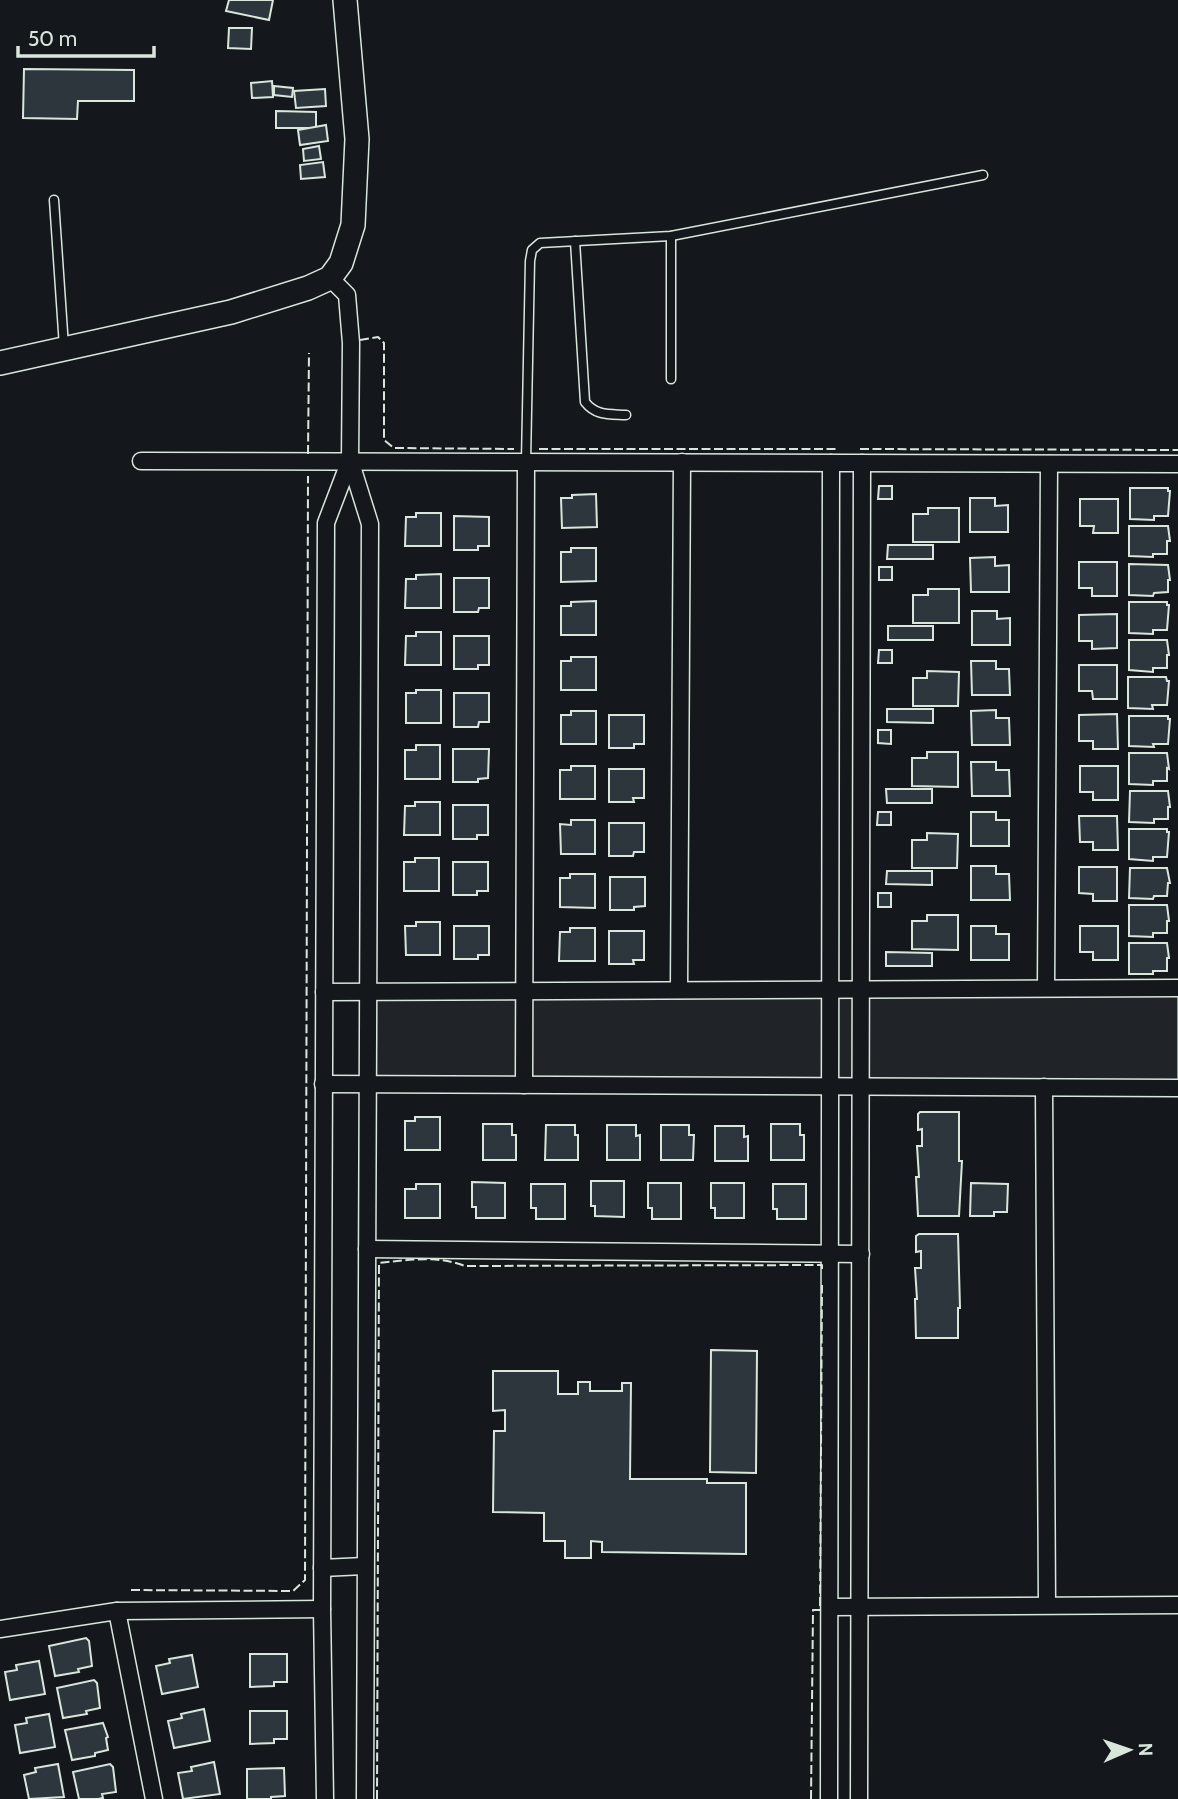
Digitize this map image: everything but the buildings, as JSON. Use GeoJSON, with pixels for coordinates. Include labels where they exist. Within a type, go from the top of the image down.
{"type":"FeatureCollection","features":[{"type":"Feature","properties":{"kind":"street"},"geometry":{"type":"LineString","coordinates":[[0,363],[231,312],[308,288],[330,278],[341,262],[353,225],[357,139],[345,0]]}},
{"type":"Feature","properties":{"kind":"street"},"geometry":{"type":"LineString","coordinates":[[330,278],[347,295],[351,343],[350,460],[370,524],[366,992],[365,1799]]}},
{"type":"Feature","properties":{"kind":"street"},"geometry":{"type":"LineString","coordinates":[[325,1799],[322,1567],[326,523],[350,460]]}},
{"type":"Feature","properties":{"kind":"street"},"geometry":{"type":"LineString","coordinates":[[141,461],[1178,464]]}},
{"type":"Feature","properties":{"kind":"street"},"geometry":{"type":"LineString","coordinates":[[524,1084],[526,461]]}},
{"type":"Feature","properties":{"kind":"street"},"geometry":{"type":"LineString","coordinates":[[679,990],[682,462]]}},
{"type":"Feature","properties":{"kind":"street"},"geometry":{"type":"LineString","coordinates":[[829,1799],[831,463]]}},
{"type":"Feature","properties":{"kind":"street"},"geometry":{"type":"LineString","coordinates":[[859,1799],[862,463]]}},
{"type":"Feature","properties":{"kind":"street"},"geometry":{"type":"LineString","coordinates":[[1046,988],[1049,464]]}},
{"type":"Feature","properties":{"kind":"street"},"geometry":{"type":"LineString","coordinates":[[324,992],[1178,988]]}},
{"type":"Feature","properties":{"kind":"street"},"geometry":{"type":"LineString","coordinates":[[323,1084],[1178,1088]]}},
{"type":"Feature","properties":{"kind":"street"},"geometry":{"type":"LineString","coordinates":[[1044,1087],[1047,1605]]}},
{"type":"Feature","properties":{"kind":"street"},"geometry":{"type":"LineString","coordinates":[[367,1249],[861,1254]]}},
{"type":"Feature","properties":{"kind":"street"},"geometry":{"type":"LineString","coordinates":[[322,1567],[364,1566]]}},
{"type":"Feature","properties":{"kind":"street"},"geometry":{"type":"LineString","coordinates":[[830,1607],[1178,1605]]}},
{"type":"Feature","properties":{"kind":"street"},"geometry":{"type":"LineString","coordinates":[[0,1629],[117,1611],[322,1609]]}},
{"type":"Feature","properties":{"kind":"street"},"geometry":{"type":"LineString","coordinates":[[117,1611],[154,1799]]}},
{"type":"Feature","properties":{"kind":"lane"},"geometry":{"type":"LineString","coordinates":[[526,461],[530,261],[532,250],[540,243],[671,236],[983,176]]}},
{"type":"Feature","properties":{"kind":"lane"},"geometry":{"type":"LineString","coordinates":[[54,200],[64,350]]}},
{"type":"Feature","properties":{"kind":"lane"},"geometry":{"type":"LineString","coordinates":[[671,236],[671,379]]}},
{"type":"Feature","properties":{"kind":"lane"},"geometry":{"type":"LineString","coordinates":[[575,241],[585,402],[591,410],[599,414],[625,415]]}},
{"type":"Feature","properties":{"kind":"shaded area"},"geometry":{"type":"Polygon","coordinates":[[[1178,988],[1178,1088],[366,1084],[366,992],[1178,988]]]}},
{"type":"Feature","properties":{"kind":"fence"},"geometry":{"type":"LineString","coordinates":[[360,340],[378,337],[384,343],[384,440],[394,448],[514,449]]}},
{"type":"Feature","properties":{"kind":"fence"},"geometry":{"type":"LineString","coordinates":[[308,454],[309,353]]}},
{"type":"Feature","properties":{"kind":"fence"},"geometry":{"type":"LineString","coordinates":[[539,449],[836,449]]}},
{"type":"Feature","properties":{"kind":"fence"},"geometry":{"type":"LineString","coordinates":[[860,449],[1178,450]]}},
{"type":"Feature","properties":{"kind":"fence"},"geometry":{"type":"LineString","coordinates":[[131,1590],[293,1591],[305,1580],[308,476]]}},
{"type":"Feature","properties":{"kind":"fence"},"geometry":{"type":"LineString","coordinates":[[377,1799],[379,1263],[422,1259],[444,1260],[465,1266],[822,1265],[822,1271]]}},
{"type":"Feature","properties":{"kind":"fence"},"geometry":{"type":"LineString","coordinates":[[811,1799],[813,1610],[820,1610],[822,1285]]}}]}
